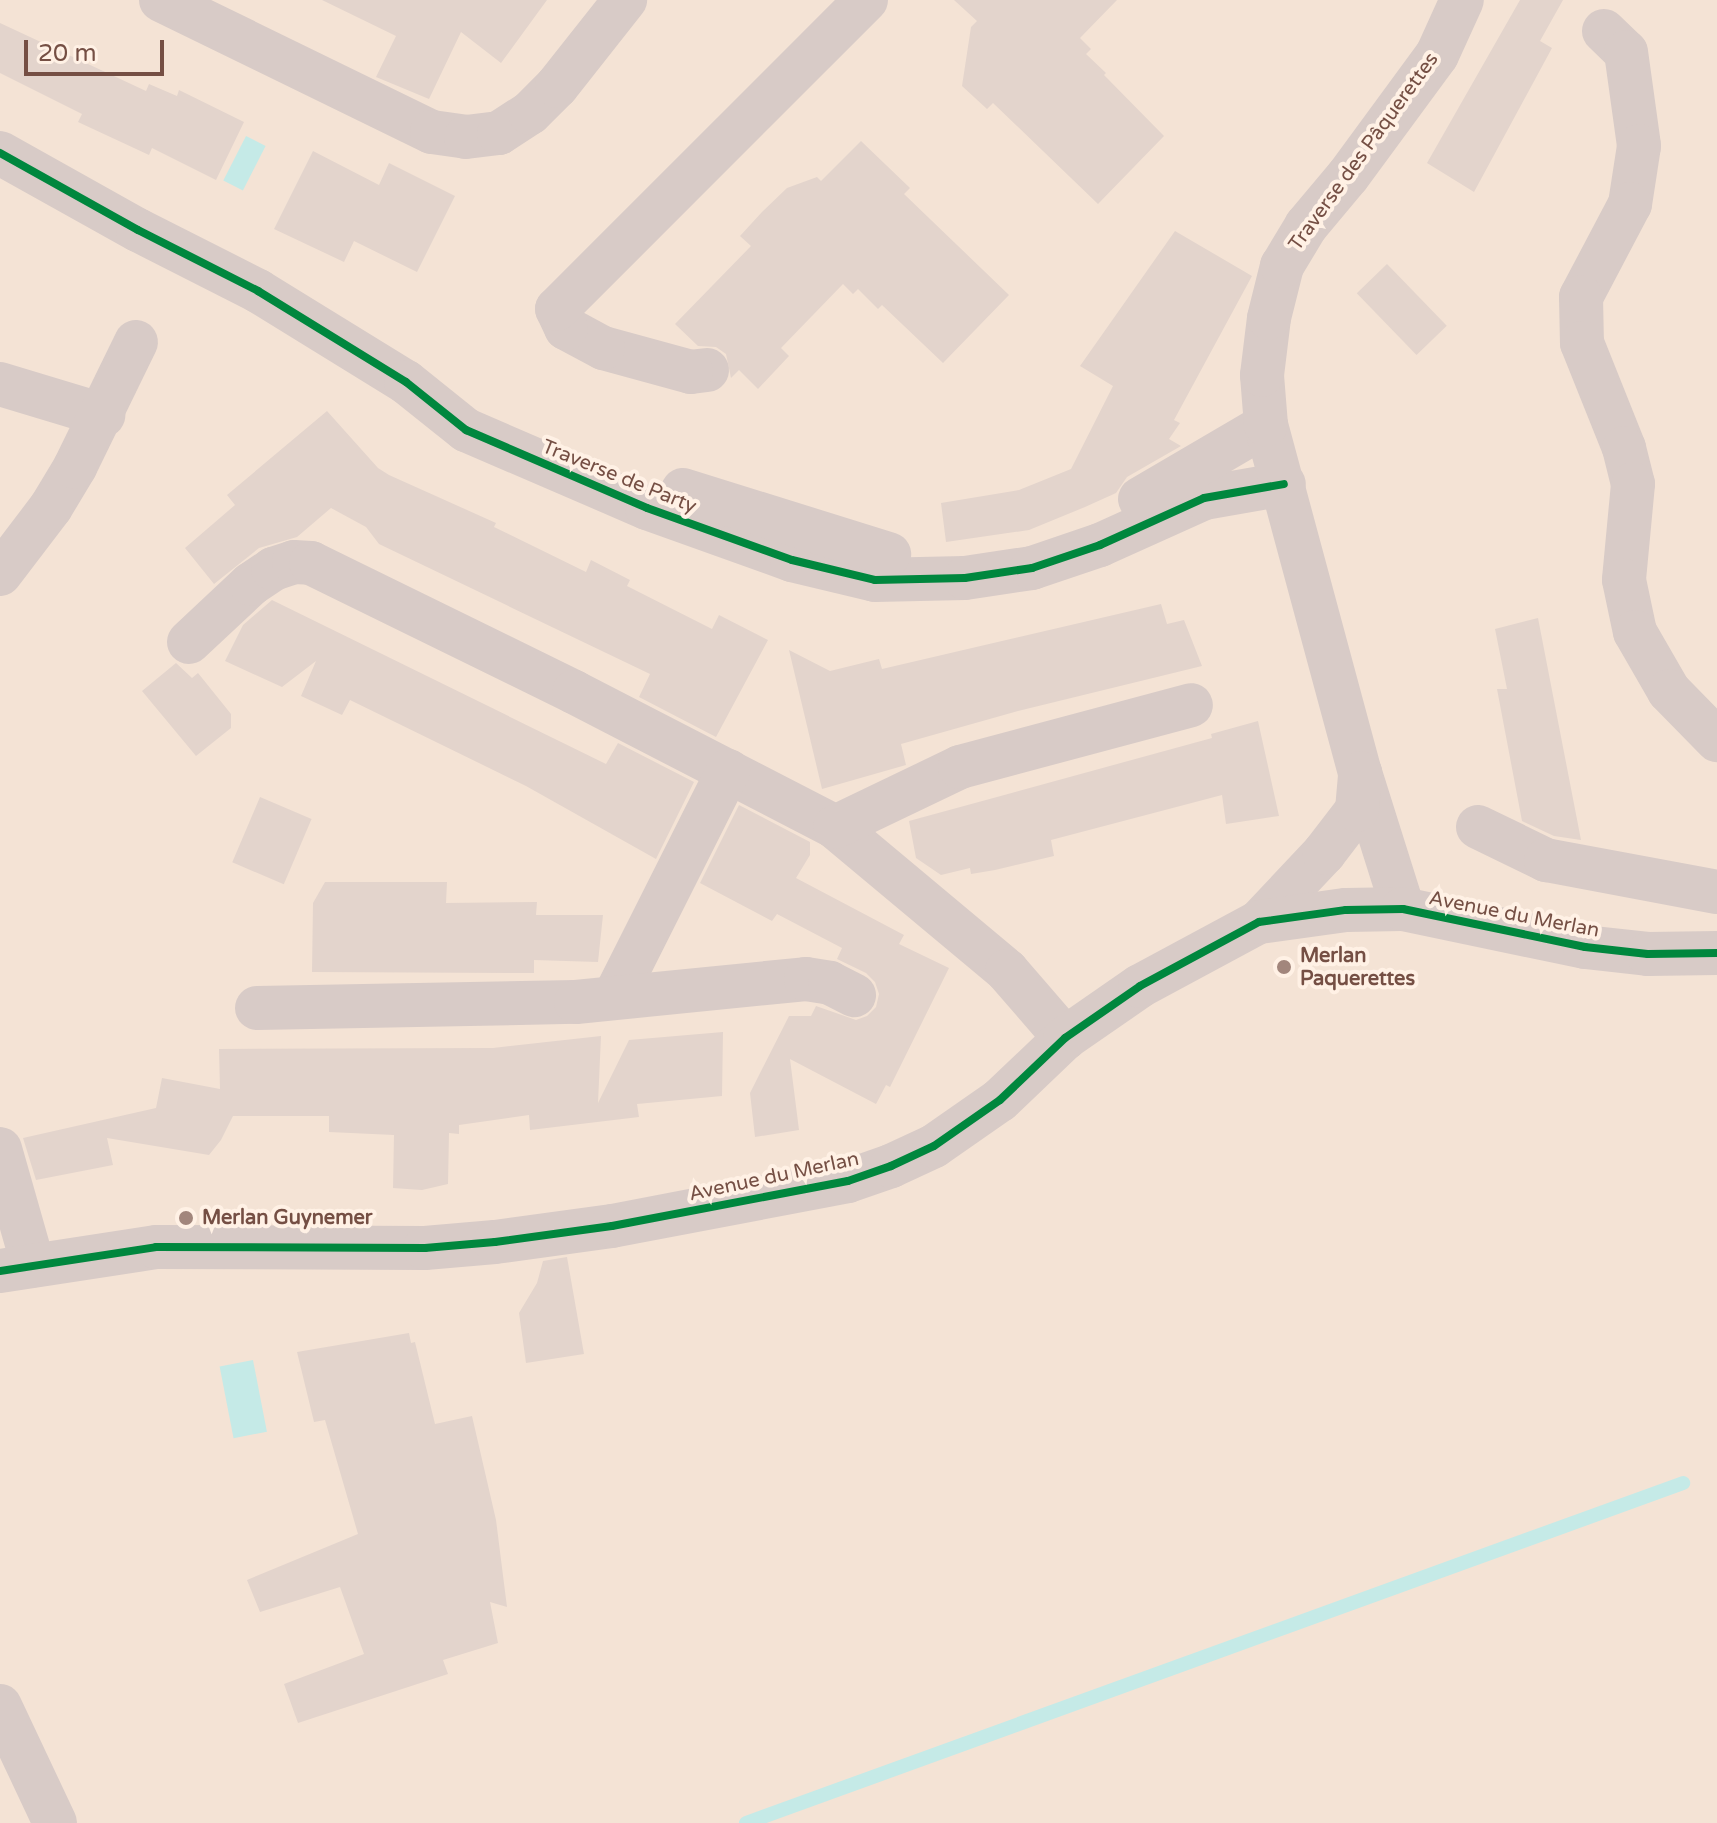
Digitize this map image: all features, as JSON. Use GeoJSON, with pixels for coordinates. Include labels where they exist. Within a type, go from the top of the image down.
{"type":"FeatureCollection","features":[{"type":"Feature","properties":{"kind":"street"},"geometry":{"type":"LineString","coordinates":[[161,0],[432,132],[466,137],[499,133],[530,113],[557,86],[625,0]]}},
{"type":"Feature","properties":{"kind":"street"},"geometry":{"type":"LineString","coordinates":[[707,370],[691,372],[603,348],[566,328],[557,309],[866,0]]}},
{"type":"Feature","properties":{"kind":"street","name":"Traverse des Pâquerettes"},"geometry":{"type":"LineString","coordinates":[[1403,909],[1373,806],[1360,773],[1266,425],[1262,375],[1269,318],[1282,266],[1306,226],[1348,176],[1437,55],[1462,0]]}},
{"type":"Feature","properties":{"kind":"street"},"geometry":{"type":"LineString","coordinates":[[1604,31],[1626,52],[1639,146],[1630,204],[1581,297],[1582,343],[1624,448],[1633,484],[1624,580],[1635,632],[1669,691],[1717,740]]}},
{"type":"Feature","properties":{"kind":"street","name":"Traverse de Party"},"geometry":{"type":"LineString","coordinates":[[0,153],[138,230],[258,291],[406,382],[466,430],[647,508],[792,560],[875,580],[965,578],[1032,568],[1100,545],[1204,498],[1284,484]]}},
{"type":"Feature","properties":{"kind":"street"},"geometry":{"type":"LineString","coordinates":[[0,574],[51,507],[103,415],[136,342]]}},
{"type":"Feature","properties":{"kind":"street","name":"Traverse de Party"},"geometry":{"type":"LineString","coordinates":[[406,382],[476,402],[656,481],[890,555],[966,553],[1025,544],[1130,504],[1266,425]]}},
{"type":"Feature","properties":{"kind":"street"},"geometry":{"type":"LineString","coordinates":[[0,384],[103,415]]}},
{"type":"Feature","properties":{"kind":"street"},"geometry":{"type":"LineString","coordinates":[[189,642],[251,584],[273,569],[294,562],[311,563],[835,827],[1007,971],[1065,1038]]}},
{"type":"Feature","properties":{"kind":"street"},"geometry":{"type":"LineString","coordinates":[[835,827],[960,767],[1191,705]]}},
{"type":"Feature","properties":{"kind":"street"},"geometry":{"type":"LineString","coordinates":[[615,996],[728,771]]}},
{"type":"Feature","properties":{"kind":"street"},"geometry":{"type":"LineString","coordinates":[[1259,922],[1324,853],[1357,810],[1360,773]]}},
{"type":"Feature","properties":{"kind":"street"},"geometry":{"type":"LineString","coordinates":[[1478,827],[1546,860],[1717,892]]}},
{"type":"Feature","properties":{"kind":"street","name":"Avenue du Merlan"},"geometry":{"type":"LineString","coordinates":[[17,1268],[156,1247],[425,1248],[495,1242],[612,1226],[848,1181],[891,1166],[963,1127],[1000,1100],[1065,1038],[1140,986],[1259,922],[1346,910],[1403,909],[1585,947],[1648,954],[1717,953]]}},
{"type":"Feature","properties":{"kind":"street"},"geometry":{"type":"LineString","coordinates":[[257,1008],[576,1002],[806,979],[830,983],[854,995]]}},
{"type":"Feature","properties":{"kind":"street"},"geometry":{"type":"LineString","coordinates":[[0,1149],[17,1268]]}},
{"type":"Feature","properties":{"kind":"street"},"geometry":{"type":"LineString","coordinates":[[0,1706],[55,1823]]}},
{"type":"Feature","properties":{"kind":"shaded area"},"geometry":{"type":"Polygon","coordinates":[[[0,0],[1717,0],[1717,1823],[0,1823],[0,0]]]}},
{"type":"Feature","properties":{"kind":"water"},"geometry":{"type":"Polygon","coordinates":[[[246,136],[266,146],[243,191],[223,181],[246,136]]]}},
{"type":"Feature","properties":{"kind":"water"},"geometry":{"type":"Polygon","coordinates":[[[253,1360],[267,1432],[234,1438],[220,1366],[253,1360]]]}},
{"type":"Feature","properties":{"kind":"building"},"geometry":{"type":"Polygon","coordinates":[[[322,0],[547,0],[501,63],[461,32],[429,99],[376,77],[396,36],[322,0]]]}},
{"type":"Feature","properties":{"kind":"building"},"geometry":{"type":"Polygon","coordinates":[[[954,0],[1117,0],[1080,38],[1091,49],[1086,54],[1106,73],[1104,75],[1164,136],[1098,204],[993,103],[987,109],[962,86],[971,27],[977,21],[954,0]]]}},
{"type":"Feature","properties":{"kind":"building"},"geometry":{"type":"Polygon","coordinates":[[[1520,0],[1563,0],[1540,41],[1552,48],[1474,192],[1427,163],[1520,0]]]}},
{"type":"Feature","properties":{"kind":"building"},"geometry":{"type":"Polygon","coordinates":[[[0,23],[146,91],[149,84],[177,96],[179,90],[244,122],[216,180],[152,148],[149,155],[78,122],[82,114],[0,73],[0,23]]]}},
{"type":"Feature","properties":{"kind":"building"},"geometry":{"type":"Polygon","coordinates":[[[861,141],[910,188],[904,194],[1009,295],[943,363],[882,305],[878,309],[858,289],[853,294],[843,284],[781,348],[789,356],[758,389],[739,370],[731,378],[726,354],[716,347],[698,346],[675,324],[751,246],[740,236],[762,212],[787,188],[817,177],[821,181],[861,141]]]}},
{"type":"Feature","properties":{"kind":"building"},"geometry":{"type":"Polygon","coordinates":[[[313,151],[379,185],[389,163],[455,196],[417,272],[354,241],[344,262],[274,229],[313,151]]]}},
{"type":"Feature","properties":{"kind":"building"},"geometry":{"type":"Polygon","coordinates":[[[1175,231],[1252,276],[1174,420],[1180,423],[1169,439],[1181,446],[1127,477],[1116,493],[1029,530],[946,542],[941,503],[1019,490],[1071,469],[1113,386],[1080,366],[1175,231]]]}},
{"type":"Feature","properties":{"kind":"building"},"geometry":{"type":"Polygon","coordinates":[[[1387,264],[1447,326],[1417,355],[1357,293],[1387,264]]]}},
{"type":"Feature","properties":{"kind":"building"},"geometry":{"type":"Polygon","coordinates":[[[327,411],[378,468],[389,475],[496,523],[494,527],[586,572],[591,560],[630,580],[627,586],[712,629],[719,615],[768,640],[716,737],[639,697],[650,674],[379,544],[366,527],[331,508],[297,537],[259,548],[214,584],[185,548],[235,505],[227,495],[327,411]]]}},
{"type":"Feature","properties":{"kind":"building"},"geometry":{"type":"Polygon","coordinates":[[[272,600],[606,764],[618,743],[694,782],[656,859],[526,786],[350,700],[342,715],[301,696],[316,661],[282,687],[225,661],[243,625],[272,600]]]}},
{"type":"Feature","properties":{"kind":"building"},"geometry":{"type":"Polygon","coordinates":[[[1161,604],[1167,624],[1184,620],[1202,666],[1018,711],[901,744],[906,765],[822,789],[789,650],[830,671],[879,659],[882,669],[1161,604]]]}},
{"type":"Feature","properties":{"kind":"building"},"geometry":{"type":"Polygon","coordinates":[[[1538,618],[1581,840],[1554,836],[1522,821],[1497,689],[1507,689],[1495,629],[1538,618]]]}},
{"type":"Feature","properties":{"kind":"building"},"geometry":{"type":"Polygon","coordinates":[[[176,663],[192,678],[198,673],[231,714],[231,728],[196,756],[142,691],[176,663]]]}},
{"type":"Feature","properties":{"kind":"building"},"geometry":{"type":"Polygon","coordinates":[[[1258,721],[1279,816],[1226,824],[1222,795],[1051,840],[1054,856],[995,870],[971,874],[970,868],[941,875],[916,858],[909,821],[1212,738],[1211,734],[1258,721]]]}},
{"type":"Feature","properties":{"kind":"building"},"geometry":{"type":"Polygon","coordinates":[[[260,797],[312,819],[284,884],[232,862],[260,797]]]}},
{"type":"Feature","properties":{"kind":"building"},"geometry":{"type":"Polygon","coordinates":[[[739,805],[810,842],[810,855],[796,878],[904,935],[899,944],[949,968],[890,1087],[886,1085],[876,1104],[790,1059],[799,1130],[755,1137],[750,1093],[789,1016],[811,1016],[816,1006],[856,1020],[867,1016],[876,1007],[879,994],[875,982],[866,973],[837,959],[842,948],[777,914],[772,921],[700,883],[739,805]]]}},
{"type":"Feature","properties":{"kind":"building"},"geometry":{"type":"Polygon","coordinates":[[[325,882],[447,882],[446,903],[537,902],[536,915],[603,915],[598,962],[534,960],[534,973],[312,972],[313,903],[325,882]]]}},
{"type":"Feature","properties":{"kind":"building"},"geometry":{"type":"Polygon","coordinates":[[[723,1032],[722,1096],[637,1104],[639,1117],[530,1130],[529,1115],[459,1125],[459,1134],[449,1133],[448,1184],[422,1190],[393,1188],[394,1135],[329,1132],[329,1116],[233,1116],[209,1155],[107,1138],[113,1165],[36,1180],[23,1138],[156,1108],[162,1078],[220,1089],[219,1049],[493,1048],[601,1036],[598,1103],[629,1040],[723,1032]]]}},
{"type":"Feature","properties":{"kind":"building"},"geometry":{"type":"Polygon","coordinates":[[[567,1257],[584,1354],[526,1363],[519,1313],[537,1283],[543,1261],[567,1257]]]}},
{"type":"Feature","properties":{"kind":"building"},"geometry":{"type":"Polygon","coordinates":[[[409,1333],[411,1343],[415,1342],[435,1424],[472,1416],[496,1520],[507,1607],[490,1602],[498,1643],[443,1660],[448,1674],[298,1723],[284,1684],[364,1654],[340,1587],[260,1612],[247,1580],[358,1534],[325,1420],[314,1422],[297,1352],[409,1333]]]}},
{"type":"Feature","properties":{"kind":"waterway"},"geometry":{"type":"LineString","coordinates":[[746,1823],[1683,1483]]}},
{"type":"Feature","properties":{"kind":"cycle path"},"geometry":{"type":"LineString","coordinates":[[0,153],[138,230],[258,291],[406,382],[466,430],[647,508],[792,560],[875,580],[965,578],[1032,568],[1100,545],[1204,498],[1284,484]]}},
{"type":"Feature","properties":{"kind":"cycle path"},"geometry":{"type":"LineString","coordinates":[[0,1271],[156,1247],[425,1248],[495,1242],[612,1226],[848,1181],[934,1146],[1000,1100],[1065,1038],[1140,986],[1259,922],[1346,910],[1403,909],[1585,947],[1648,954],[1717,953]]}},
{"type":"Feature","properties":{"kind":"place","name":"Merlan Paquerettes"},"geometry":{"type":"Point","coordinates":[1284,967]}},
{"type":"Feature","properties":{"kind":"place","name":"Merlan Guynemer"},"geometry":{"type":"Point","coordinates":[186,1218]}}]}
